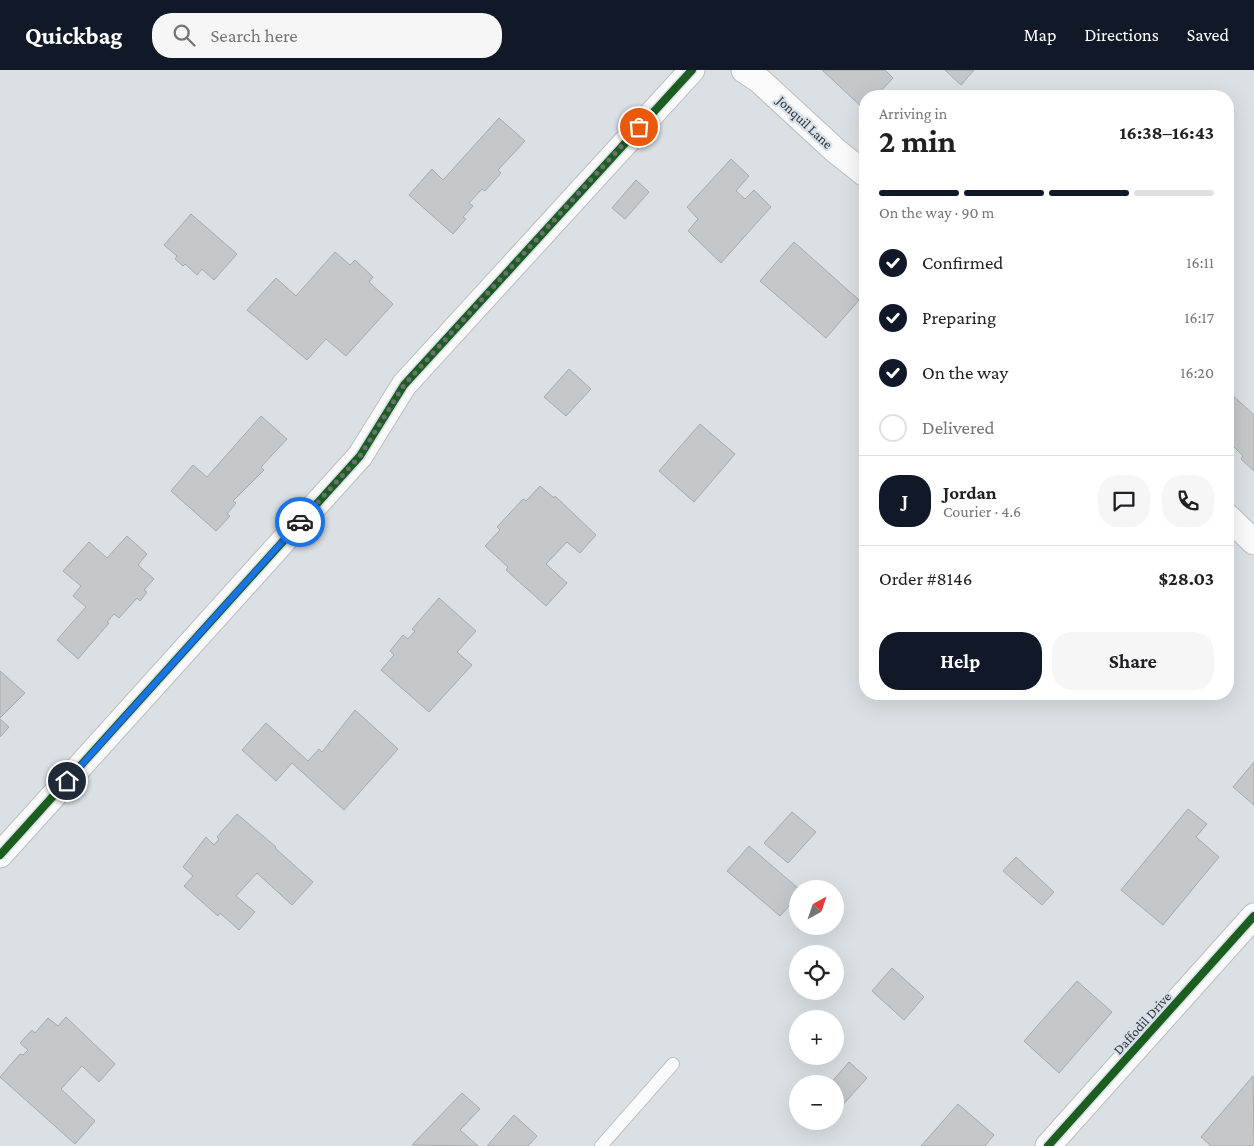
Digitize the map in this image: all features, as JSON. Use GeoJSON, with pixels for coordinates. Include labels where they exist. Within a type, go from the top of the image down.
{"type":"FeatureCollection","features":[{"type":"Feature","properties":{"kind":"street"},"geometry":{"type":"LineString","coordinates":[[0,855],[360,456],[404,385],[692,70]]}},
{"type":"Feature","properties":{"kind":"street","name":"Jonquil Lane"},"geometry":{"type":"LineString","coordinates":[[744,70],[759,80],[836,151],[859,169]]}},
{"type":"Feature","properties":{"kind":"street"},"geometry":{"type":"LineString","coordinates":[[1234,523],[1254,542]]}},
{"type":"Feature","properties":{"kind":"street","name":"Daffodil Drive"},"geometry":{"type":"LineString","coordinates":[[1048,1146],[1254,916]]}},
{"type":"Feature","properties":{"kind":"lane"},"geometry":{"type":"LineString","coordinates":[[601,1146],[674,1064]]}},
{"type":"Feature","properties":{"kind":"building"},"geometry":{"type":"Polygon","coordinates":[[[822,70],[885,70],[893,78],[882,90],[859,90],[859,104],[822,70]]]}},
{"type":"Feature","properties":{"kind":"building"},"geometry":{"type":"Polygon","coordinates":[[[945,70],[974,70],[961,85],[945,70]]]}},
{"type":"Feature","properties":{"kind":"building"},"geometry":{"type":"Polygon","coordinates":[[[499,118],[525,141],[498,170],[501,173],[485,191],[482,189],[469,203],[473,206],[463,217],[466,219],[453,234],[409,195],[432,169],[443,180],[499,118]]]}},
{"type":"Feature","properties":{"kind":"building"},"geometry":{"type":"Polygon","coordinates":[[[731,159],[749,176],[736,191],[745,199],[754,190],[771,207],[721,263],[688,231],[698,219],[687,207],[731,159]]]}},
{"type":"Feature","properties":{"kind":"building"},"geometry":{"type":"Polygon","coordinates":[[[636,180],[649,192],[625,219],[612,208],[636,180]]]}},
{"type":"Feature","properties":{"kind":"building"},"geometry":{"type":"Polygon","coordinates":[[[191,214],[237,254],[214,280],[202,269],[197,275],[185,264],[183,266],[175,259],[177,256],[164,245],[191,214]]]}},
{"type":"Feature","properties":{"kind":"building"},"geometry":{"type":"Polygon","coordinates":[[[794,242],[859,300],[826,338],[760,281],[794,242]]]}},
{"type":"Feature","properties":{"kind":"building"},"geometry":{"type":"Polygon","coordinates":[[[335,252],[350,265],[355,260],[373,277],[369,282],[393,304],[346,356],[326,339],[307,360],[247,310],[276,278],[296,296],[335,252]]]}},
{"type":"Feature","properties":{"kind":"building"},"geometry":{"type":"Polygon","coordinates":[[[569,369],[591,389],[566,416],[544,397],[569,369]]]}},
{"type":"Feature","properties":{"kind":"building"},"geometry":{"type":"Polygon","coordinates":[[[1234,397],[1254,415],[1254,471],[1241,459],[1243,456],[1234,447],[1234,397]]]}},
{"type":"Feature","properties":{"kind":"building"},"geometry":{"type":"Polygon","coordinates":[[[261,416],[287,439],[261,467],[264,470],[233,501],[236,503],[227,514],[230,516],[216,531],[171,491],[193,465],[207,477],[261,416]]]}},
{"type":"Feature","properties":{"kind":"building"},"geometry":{"type":"Polygon","coordinates":[[[700,424],[735,454],[694,502],[659,471],[700,424]]]}},
{"type":"Feature","properties":{"kind":"building"},"geometry":{"type":"Polygon","coordinates":[[[540,486],[554,498],[555,496],[596,535],[580,553],[567,542],[546,564],[567,583],[546,606],[506,570],[508,567],[485,546],[500,530],[497,527],[523,499],[526,501],[540,486]]]}},
{"type":"Feature","properties":{"kind":"building"},"geometry":{"type":"Polygon","coordinates":[[[127,536],[147,554],[138,565],[154,579],[144,590],[147,592],[140,601],[137,598],[119,618],[114,614],[107,622],[109,623],[78,659],[57,640],[86,607],[73,596],[81,586],[63,571],[89,542],[107,558],[127,536]]]}},
{"type":"Feature","properties":{"kind":"building"},"geometry":{"type":"Polygon","coordinates":[[[439,598],[476,631],[457,652],[472,665],[429,712],[381,670],[394,655],[390,651],[403,635],[408,639],[415,631],[412,629],[439,598]]]}},
{"type":"Feature","properties":{"kind":"building"},"geometry":{"type":"Polygon","coordinates":[[[0,671],[25,693],[0,718],[0,671]]]}},
{"type":"Feature","properties":{"kind":"building"},"geometry":{"type":"Polygon","coordinates":[[[355,710],[398,749],[344,810],[292,763],[276,781],[242,750],[266,723],[308,761],[319,749],[322,752],[355,710]]]}},
{"type":"Feature","properties":{"kind":"building"},"geometry":{"type":"Polygon","coordinates":[[[0,719],[9,727],[0,737],[0,719]]]}},
{"type":"Feature","properties":{"kind":"building"},"geometry":{"type":"Polygon","coordinates":[[[1254,762],[1254,805],[1233,787],[1254,762]]]}},
{"type":"Feature","properties":{"kind":"building"},"geometry":{"type":"Polygon","coordinates":[[[1188,809],[1207,824],[1196,837],[1219,857],[1163,925],[1121,890],[1188,809]]]}},
{"type":"Feature","properties":{"kind":"building"},"geometry":{"type":"Polygon","coordinates":[[[792,812],[816,832],[788,863],[764,843],[792,812]]]}},
{"type":"Feature","properties":{"kind":"building"},"geometry":{"type":"Polygon","coordinates":[[[237,814],[313,882],[292,905],[257,873],[236,896],[255,912],[239,930],[220,913],[218,916],[184,886],[193,876],[183,867],[206,837],[214,845],[219,839],[217,837],[237,814]]]}},
{"type":"Feature","properties":{"kind":"building"},"geometry":{"type":"Polygon","coordinates":[[[749,846],[789,880],[789,906],[780,916],[727,871],[749,846]]]}},
{"type":"Feature","properties":{"kind":"building"},"geometry":{"type":"Polygon","coordinates":[[[1016,857],[1054,892],[1042,905],[1003,871],[1016,857]]]}},
{"type":"Feature","properties":{"kind":"building"},"geometry":{"type":"Polygon","coordinates":[[[892,968],[924,997],[904,1020],[872,991],[892,968]]]}},
{"type":"Feature","properties":{"kind":"building"},"geometry":{"type":"Polygon","coordinates":[[[1077,981],[1112,1012],[1059,1073],[1024,1041],[1077,981]]]}},
{"type":"Feature","properties":{"kind":"building"},"geometry":{"type":"Polygon","coordinates":[[[66,1017],[115,1064],[99,1082],[82,1066],[61,1089],[95,1121],[75,1144],[0,1077],[20,1054],[23,1055],[28,1050],[20,1043],[32,1030],[35,1033],[48,1018],[58,1026],[66,1017]]]}},
{"type":"Feature","properties":{"kind":"building"},"geometry":{"type":"Polygon","coordinates":[[[849,1062],[867,1078],[844,1103],[844,1075],[838,1075],[849,1062]]]}},
{"type":"Feature","properties":{"kind":"building"},"geometry":{"type":"Polygon","coordinates":[[[1253,1076],[1254,1144],[1252,1146],[1211,1146],[1201,1137],[1253,1076]]]}},
{"type":"Feature","properties":{"kind":"building"},"geometry":{"type":"Polygon","coordinates":[[[462,1093],[480,1109],[460,1130],[478,1146],[412,1145],[462,1093]]]}},
{"type":"Feature","properties":{"kind":"building"},"geometry":{"type":"Polygon","coordinates":[[[958,1104],[994,1135],[985,1146],[921,1146],[958,1104]]]}},
{"type":"Feature","properties":{"kind":"building"},"geometry":{"type":"Polygon","coordinates":[[[514,1115],[537,1136],[528,1146],[487,1146],[514,1115]]]}},
{"type":"Feature","properties":{"kind":"cycle path"},"geometry":{"type":"LineString","coordinates":[[0,855],[360,456],[404,385],[692,70]]}},
{"type":"Feature","properties":{"kind":"cycle path"},"geometry":{"type":"LineString","coordinates":[[1048,1146],[1254,916]]}},
{"type":"Feature","properties":{"kind":"way so far"},"geometry":{"type":"LineString","coordinates":[[300,522],[360,456],[404,385],[639,127]]}},
{"type":"Feature","properties":{"kind":"route"},"geometry":{"type":"LineString","coordinates":[[67,781],[300,522]]}}]}
